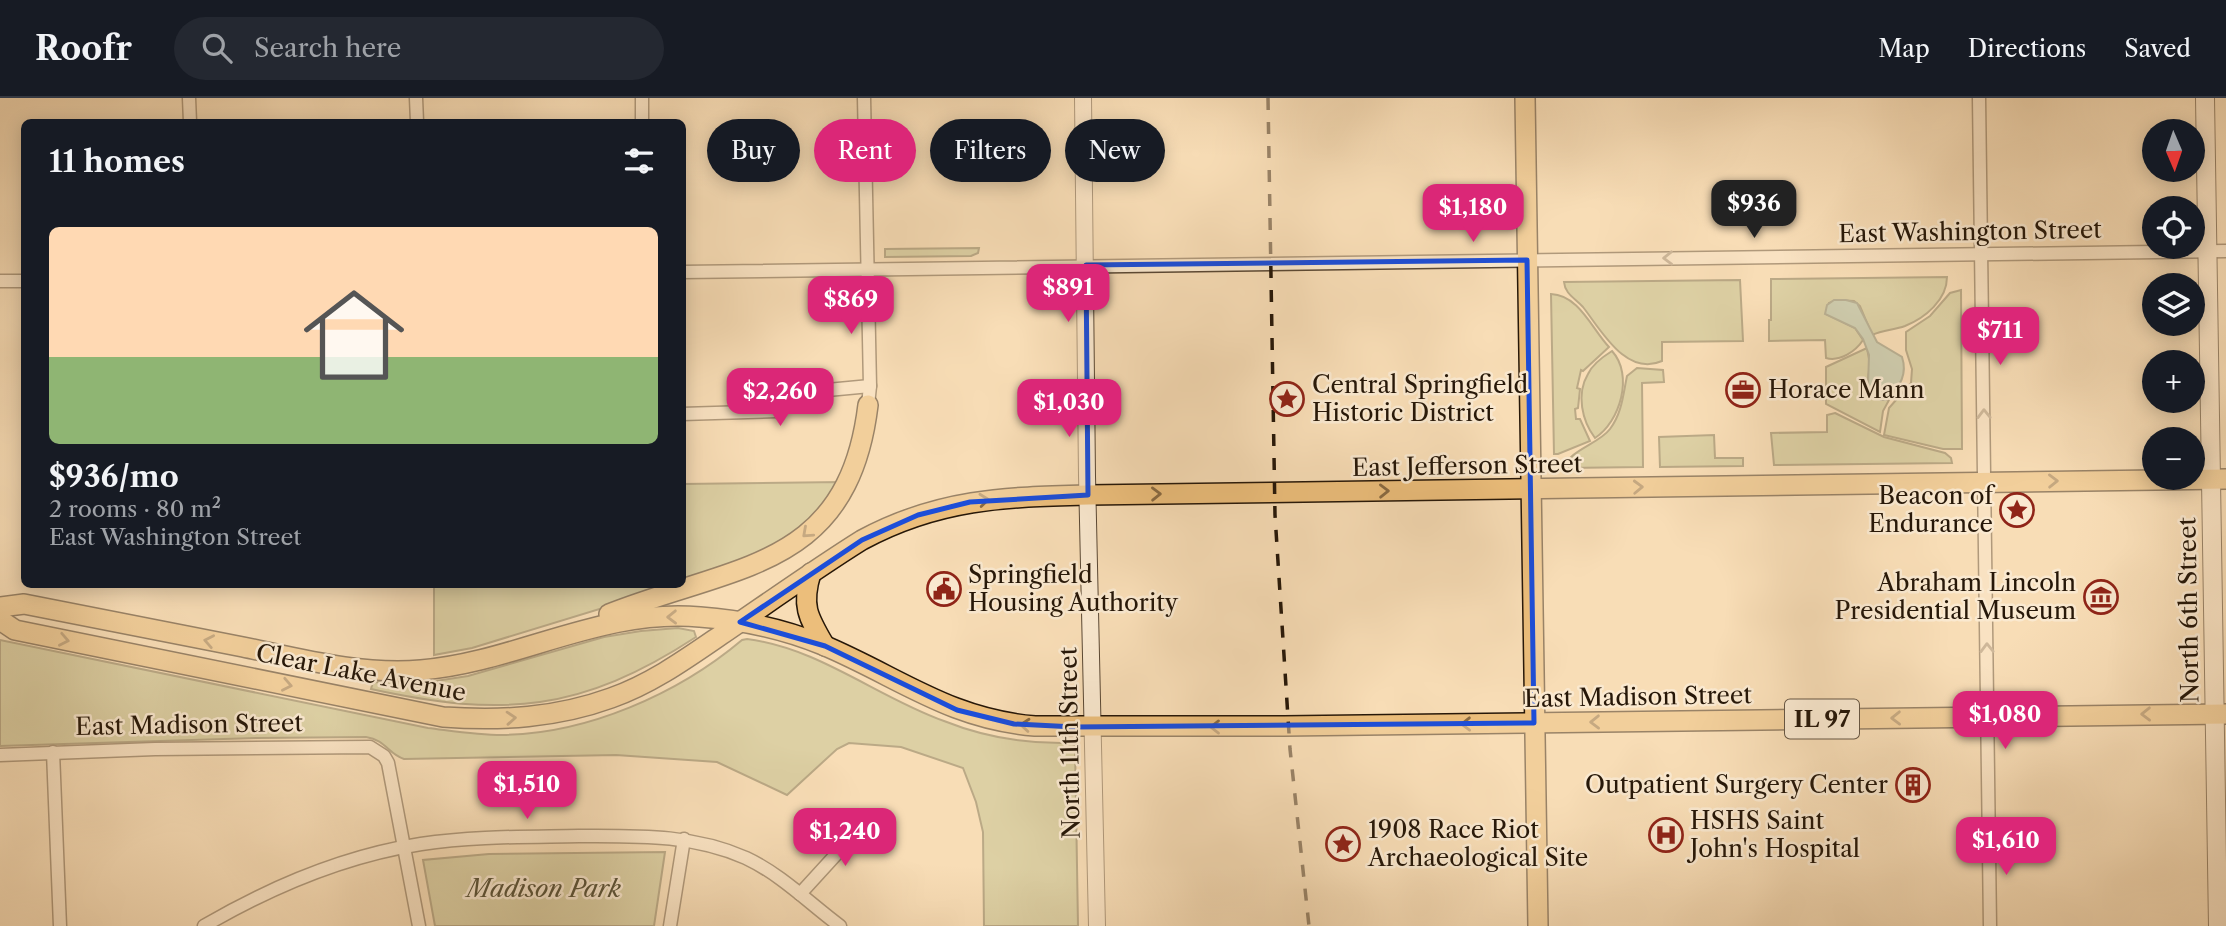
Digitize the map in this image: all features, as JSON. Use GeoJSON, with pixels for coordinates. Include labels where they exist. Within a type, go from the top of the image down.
{"type":"FeatureCollection","features":[{"type":"Feature","properties":{"kind":"main road"},"geometry":{"type":"LineString","coordinates":[[1525,98],[1538,926]]}},
{"type":"Feature","properties":{"kind":"main road","name":"North 6th Street"},"geometry":{"type":"LineString","coordinates":[[2205,98],[2207,251],[2219,479],[2220,925]]}},
{"type":"Feature","properties":{"kind":"main road"},"geometry":{"type":"LineString","coordinates":[[686,588],[753,567],[785,551],[822,519],[848,480],[862,445],[869,395]]}},
{"type":"Feature","properties":{"kind":"main road","name":"East Jefferson Street"},"geometry":{"type":"LineString","coordinates":[[740,622],[811,573],[886,527],[944,507],[1013,497],[2219,479]]}},
{"type":"Feature","properties":{"kind":"main road"},"geometry":{"type":"LineString","coordinates":[[811,573],[806,608],[825,646]]}},
{"type":"Feature","properties":{"kind":"main road"},"geometry":{"type":"LineString","coordinates":[[540,642],[641,602],[686,588]]}},
{"type":"Feature","properties":{"kind":"main road","name":"Clear Lake Avenue"},"geometry":{"type":"LineString","coordinates":[[0,607],[24,604],[364,670],[420,670],[450,666],[632,618],[699,616],[740,622]]}},
{"type":"Feature","properties":{"kind":"main road","name":"Clear Lake Avenue"},"geometry":{"type":"LineString","coordinates":[[0,620],[15,630],[430,714],[500,719],[560,712],[612,698],[672,668],[740,622]]}},
{"type":"Feature","properties":{"kind":"main road","name":"East Madison Street"},"geometry":{"type":"LineString","coordinates":[[740,622],[775,628],[825,646],[942,704],[980,717],[1014,724],[1093,728],[2220,714]]}},
{"type":"Feature","properties":{"kind":"street"},"geometry":{"type":"LineString","coordinates":[[189,98],[190,119]]}},
{"type":"Feature","properties":{"kind":"street"},"geometry":{"type":"LineString","coordinates":[[416,98],[416,119]]}},
{"type":"Feature","properties":{"kind":"street"},"geometry":{"type":"LineString","coordinates":[[642,98],[642,119]]}},
{"type":"Feature","properties":{"kind":"street"},"geometry":{"type":"LineString","coordinates":[[686,414],[777,411],[817,391],[869,395],[864,98]]}},
{"type":"Feature","properties":{"kind":"street","name":"North 11th Street"},"geometry":{"type":"LineString","coordinates":[[1083,98],[1097,926]]}},
{"type":"Feature","properties":{"kind":"street"},"geometry":{"type":"LineString","coordinates":[[1979,98],[1990,926]]}},
{"type":"Feature","properties":{"kind":"street","name":"East Washington Street"},"geometry":{"type":"LineString","coordinates":[[686,272],[2226,251]]}},
{"type":"Feature","properties":{"kind":"street"},"geometry":{"type":"LineString","coordinates":[[0,281],[21,281]]}},
{"type":"Feature","properties":{"kind":"street","name":"East Madison Street"},"geometry":{"type":"LineString","coordinates":[[0,755],[362,746],[378,751],[388,763],[404,847]]}},
{"type":"Feature","properties":{"kind":"street"},"geometry":{"type":"LineString","coordinates":[[52,752],[60,926]]}},
{"type":"Feature","properties":{"kind":"street"},"geometry":{"type":"LineString","coordinates":[[800,894],[852,837],[861,832],[882,828]]}},
{"type":"Feature","properties":{"kind":"street"},"geometry":{"type":"LineString","coordinates":[[204,926],[224,921],[254,898],[307,875],[404,847],[504,838],[647,836],[684,839],[746,858],[766,869],[840,926]]}},
{"type":"Feature","properties":{"kind":"street"},"geometry":{"type":"LineString","coordinates":[[670,926],[684,839]]}},
{"type":"Feature","properties":{"kind":"street"},"geometry":{"type":"LineString","coordinates":[[404,847],[419,926]]}},
{"type":"Feature","properties":{"kind":"highlighted area"},"geometry":{"type":"Polygon","coordinates":[[[1527,260],[1534,723],[1075,727],[1014,724],[957,710],[825,646],[740,622],[862,540],[918,515],[970,502],[1088,495],[1086,265],[1527,260]]]}},
{"type":"Feature","properties":{"kind":"green space"},"geometry":{"type":"Polygon","coordinates":[[[979,248],[978,253],[971,256],[885,257],[885,249],[979,248]]]}},
{"type":"Feature","properties":{"kind":"green space"},"geometry":{"type":"Polygon","coordinates":[[[1947,277],[1939,301],[1927,313],[1905,326],[1872,335],[1860,306],[1854,301],[1837,300],[1829,303],[1826,314],[1855,328],[1863,340],[1852,352],[1842,357],[1826,358],[1825,340],[1769,341],[1771,279],[1947,277]]]}},
{"type":"Feature","properties":{"kind":"green space"},"geometry":{"type":"Polygon","coordinates":[[[1740,280],[1743,341],[1662,342],[1662,361],[1649,364],[1637,363],[1616,349],[1583,307],[1568,293],[1564,282],[1740,280]]]}},
{"type":"Feature","properties":{"kind":"green space"},"geometry":{"type":"Polygon","coordinates":[[[1961,290],[1962,449],[1943,449],[1884,435],[1889,408],[1911,383],[1912,369],[1906,350],[1906,332],[1930,316],[1950,293],[1961,290]]]}},
{"type":"Feature","properties":{"kind":"green space"},"geometry":{"type":"Polygon","coordinates":[[[1551,294],[1561,296],[1577,306],[1609,347],[1581,370],[1577,388],[1580,389],[1578,408],[1575,409],[1576,419],[1580,419],[1590,441],[1558,454],[1554,454],[1551,294]]]}},
{"type":"Feature","properties":{"kind":"green space"},"geometry":{"type":"Polygon","coordinates":[[[1867,348],[1870,364],[1867,385],[1881,400],[1889,400],[1883,411],[1880,432],[1826,404],[1826,367],[1867,348]]]}},
{"type":"Feature","properties":{"kind":"green space"},"geometry":{"type":"Polygon","coordinates":[[[1612,351],[1622,372],[1621,398],[1611,421],[1595,438],[1584,416],[1582,390],[1592,367],[1612,351]]]}},
{"type":"Feature","properties":{"kind":"green space"},"geometry":{"type":"Polygon","coordinates":[[[1637,368],[1663,370],[1664,382],[1642,383],[1643,467],[1565,468],[1571,457],[1610,429],[1620,410],[1627,376],[1637,368]]]}},
{"type":"Feature","properties":{"kind":"green space"},"geometry":{"type":"Polygon","coordinates":[[[1835,413],[1884,437],[1945,453],[1952,463],[1774,465],[1771,433],[1827,432],[1827,415],[1835,413]]]}},
{"type":"Feature","properties":{"kind":"green space"},"geometry":{"type":"Polygon","coordinates":[[[1714,435],[1715,458],[1743,458],[1743,466],[1660,467],[1659,437],[1714,435]]]}},
{"type":"Feature","properties":{"kind":"green space"},"geometry":{"type":"Polygon","coordinates":[[[841,482],[787,542],[686,582],[686,484],[841,482]]]}},
{"type":"Feature","properties":{"kind":"green space"},"geometry":{"type":"Polygon","coordinates":[[[434,588],[668,588],[472,648],[434,655],[434,588]]]}},
{"type":"Feature","properties":{"kind":"green space"},"geometry":{"type":"Polygon","coordinates":[[[678,628],[694,631],[696,637],[615,681],[577,694],[540,702],[461,704],[371,689],[373,682],[423,683],[468,676],[604,637],[678,628]]]}},
{"type":"Feature","properties":{"kind":"green space"},"geometry":{"type":"Polygon","coordinates":[[[747,639],[799,652],[919,711],[959,727],[1005,738],[1075,745],[1078,926],[984,926],[983,832],[976,802],[963,768],[901,747],[849,743],[837,749],[787,795],[717,762],[616,755],[404,759],[378,741],[366,737],[0,746],[0,640],[428,728],[502,735],[566,727],[630,707],[660,694],[747,639]]]}},
{"type":"Feature","properties":{"kind":"green space","name":"Madison Park"},"geometry":{"type":"Polygon","coordinates":[[[665,852],[654,926],[435,926],[423,860],[489,854],[665,852]]]}},
{"type":"Feature","properties":{"kind":"shaded area"},"geometry":{"type":"Polygon","coordinates":[[[1834,300],[1857,303],[1877,342],[1902,357],[1903,376],[1885,400],[1881,400],[1868,387],[1869,355],[1863,339],[1855,328],[1825,314],[1827,305],[1834,300]]]}},
{"type":"Feature","properties":{"kind":"railway"},"geometry":{"type":"LineString","coordinates":[[1268,98],[1275,515],[1290,749],[1309,926]]}},
{"type":"Feature","properties":{"kind":"place","name":"Horace Mann"},"geometry":{"type":"Point","coordinates":[1743,390]}},
{"type":"Feature","properties":{"kind":"place","name":"Central Springfield Historic District"},"geometry":{"type":"Point","coordinates":[1287,399]}},
{"type":"Feature","properties":{"kind":"place","name":"Beacon of Endurance"},"geometry":{"type":"Point","coordinates":[2017,510]}},
{"type":"Feature","properties":{"kind":"place","name":"Springfield Housing Authority"},"geometry":{"type":"Point","coordinates":[944,589]}},
{"type":"Feature","properties":{"kind":"place","name":"Abraham Lincoln Presidential Museum"},"geometry":{"type":"Point","coordinates":[2101,597]}},
{"type":"Feature","properties":{"kind":"place","name":"Outpatient Surgery Center"},"geometry":{"type":"Point","coordinates":[1913,785]}},
{"type":"Feature","properties":{"kind":"place","name":"HSHS Saint John's Hospital"},"geometry":{"type":"Point","coordinates":[1666,835]}},
{"type":"Feature","properties":{"kind":"place","name":"1908 Race Riot Archaeological Site"},"geometry":{"type":"Point","coordinates":[1343,844]}}]}
